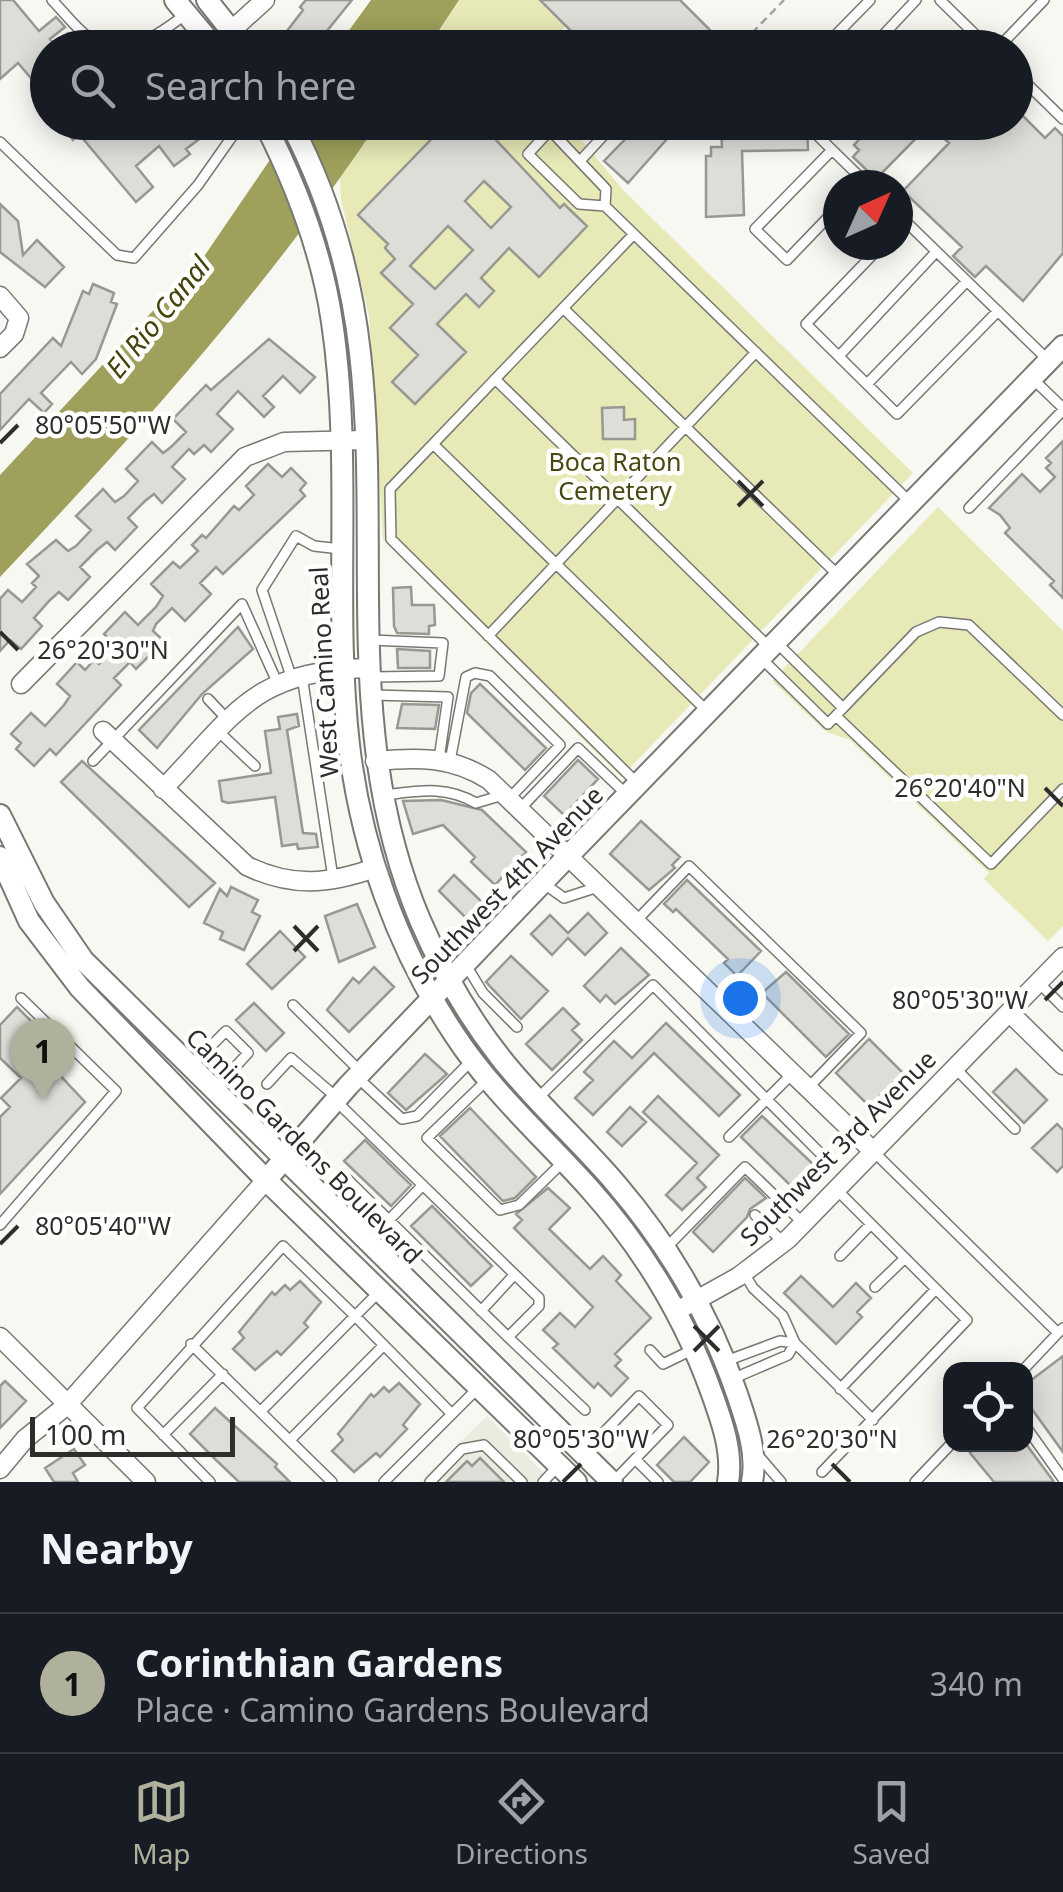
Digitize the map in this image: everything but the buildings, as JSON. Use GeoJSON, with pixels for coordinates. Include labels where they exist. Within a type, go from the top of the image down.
{"type":"FeatureCollection","features":[{"type":"Feature","properties":{"kind":"street"},"geometry":{"type":"LineString","coordinates":[[207,0],[232,30]]}},
{"type":"Feature","properties":{"kind":"street"},"geometry":{"type":"LineString","coordinates":[[245,30],[265,0]]}},
{"type":"Feature","properties":{"kind":"street"},"geometry":{"type":"LineString","coordinates":[[181,6],[200,30]]}},
{"type":"Feature","properties":{"kind":"street","name":"West Camino Real"},"geometry":{"type":"LineString","coordinates":[[273,140],[310,232],[332,322],[340,440],[344,669],[352,768],[375,868],[402,938],[433,1000],[472,1060],[618,1223],[675,1312],[694,1349],[724,1431],[728,1482]]}},
{"type":"Feature","properties":{"kind":"street","name":"West Camino Real"},"geometry":{"type":"LineString","coordinates":[[297,140],[328,210],[353,304],[364,440],[368,680],[375,761],[381,796],[410,894],[450,981],[494,1049],[536,1100],[615,1183],[665,1249],[696,1300],[728,1370],[751,1447],[753,1480]]}},
{"type":"Feature","properties":{"kind":"street"},"geometry":{"type":"LineString","coordinates":[[0,296],[19,318],[14,334],[0,348]]}},
{"type":"Feature","properties":{"kind":"street","name":"Southwest 4th Avenue"},"geometry":{"type":"LineString","coordinates":[[0,1470],[25,1439],[68,1405],[360,1075],[1056,353]]}},
{"type":"Feature","properties":{"kind":"street"},"geometry":{"type":"LineString","coordinates":[[21,684],[245,457],[284,442],[364,440]]}},
{"type":"Feature","properties":{"kind":"street"},"geometry":{"type":"LineString","coordinates":[[164,789],[224,726],[290,677],[344,669],[368,680]]}},
{"type":"Feature","properties":{"kind":"street"},"geometry":{"type":"LineString","coordinates":[[108,735],[247,866],[289,881],[334,881],[375,868]]}},
{"type":"Feature","properties":{"kind":"street"},"geometry":{"type":"LineString","coordinates":[[375,761],[445,760],[477,772],[569,855],[874,1152]]}},
{"type":"Feature","properties":{"kind":"street","name":"Camino Gardens Boulevard"},"geometry":{"type":"LineString","coordinates":[[0,815],[59,929],[112,1005],[283,1162],[612,1482]]}},
{"type":"Feature","properties":{"kind":"street","name":"Camino Gardens Boulevard"},"geometry":{"type":"LineString","coordinates":[[0,857],[29,922],[80,988],[112,1005]]}},
{"type":"Feature","properties":{"kind":"street","name":"Southwest 3rd Avenue"},"geometry":{"type":"LineString","coordinates":[[675,1312],[744,1273],[784,1243],[1063,957]]}},
{"type":"Feature","properties":{"kind":"street"},"geometry":{"type":"LineString","coordinates":[[1009,1012],[1059,1054]]}},
{"type":"Feature","properties":{"kind":"street","name":"Camino Gardens Boulevard"},"geometry":{"type":"LineString","coordinates":[[197,1083],[266,1180],[576,1482]]}},
{"type":"Feature","properties":{"kind":"street"},"geometry":{"type":"LineString","coordinates":[[0,1337],[146,1482]]}},
{"type":"Feature","properties":{"kind":"street"},"geometry":{"type":"LineString","coordinates":[[519,1425],[536,1408]]}},
{"type":"Feature","properties":{"kind":"lane"},"geometry":{"type":"LineString","coordinates":[[52,0],[82,30]]}},
{"type":"Feature","properties":{"kind":"lane"},"geometry":{"type":"LineString","coordinates":[[841,30],[870,0]]}},
{"type":"Feature","properties":{"kind":"lane"},"geometry":{"type":"LineString","coordinates":[[888,30],[916,0]]}},
{"type":"Feature","properties":{"kind":"lane"},"geometry":{"type":"LineString","coordinates":[[940,0],[971,30]]}},
{"type":"Feature","properties":{"kind":"lane"},"geometry":{"type":"LineString","coordinates":[[1015,30],[1044,0]]}},
{"type":"Feature","properties":{"kind":"lane"},"geometry":{"type":"LineString","coordinates":[[160,30],[181,6]]}},
{"type":"Feature","properties":{"kind":"lane"},"geometry":{"type":"LineString","coordinates":[[1033,90],[1063,119]]}},
{"type":"Feature","properties":{"kind":"lane"},"geometry":{"type":"LineString","coordinates":[[0,142],[125,259],[134,258],[179,208],[229,140]]}},
{"type":"Feature","properties":{"kind":"lane"},"geometry":{"type":"LineString","coordinates":[[541,140],[528,154],[580,204],[605,206],[912,503]]}},
{"type":"Feature","properties":{"kind":"lane"},"geometry":{"type":"LineString","coordinates":[[560,140],[606,189],[605,206]]}},
{"type":"Feature","properties":{"kind":"lane"},"geometry":{"type":"LineString","coordinates":[[580,160],[599,140]]}},
{"type":"Feature","properties":{"kind":"lane"},"geometry":{"type":"LineString","coordinates":[[822,140],[851,170]]}},
{"type":"Feature","properties":{"kind":"lane"},"geometry":{"type":"LineString","coordinates":[[823,223],[787,260],[756,229],[832,150]]}},
{"type":"Feature","properties":{"kind":"lane"},"geometry":{"type":"LineString","coordinates":[[913,232],[998,312],[1056,353]]}},
{"type":"Feature","properties":{"kind":"lane"},"geometry":{"type":"LineString","coordinates":[[634,234],[390,489],[391,539],[634,791]]}},
{"type":"Feature","properties":{"kind":"lane"},"geometry":{"type":"LineString","coordinates":[[838,356],[936,252]]}},
{"type":"Feature","properties":{"kind":"lane"},"geometry":{"type":"LineString","coordinates":[[868,260],[806,324],[897,414],[998,312]]}},
{"type":"Feature","properties":{"kind":"lane"},"geometry":{"type":"LineString","coordinates":[[867,384],[967,281]]}},
{"type":"Feature","properties":{"kind":"lane"},"geometry":{"type":"LineString","coordinates":[[563,308],[840,577]]}},
{"type":"Feature","properties":{"kind":"lane"},"geometry":{"type":"LineString","coordinates":[[488,636],[756,352]]}},
{"type":"Feature","properties":{"kind":"lane"},"geometry":{"type":"LineString","coordinates":[[969,508],[1063,409],[1032,378]]}},
{"type":"Feature","properties":{"kind":"lane"},"geometry":{"type":"LineString","coordinates":[[495,379],[770,650],[840,712],[991,864],[1063,790]]}},
{"type":"Feature","properties":{"kind":"lane"},"geometry":{"type":"LineString","coordinates":[[433,444],[709,713]]}},
{"type":"Feature","properties":{"kind":"lane"},"geometry":{"type":"LineString","coordinates":[[334,881],[290,677],[262,590],[296,536],[314,546],[342,550]]}},
{"type":"Feature","properties":{"kind":"lane"},"geometry":{"type":"LineString","coordinates":[[93,761],[108,735],[242,604],[290,677]]}},
{"type":"Feature","properties":{"kind":"lane"},"geometry":{"type":"LineString","coordinates":[[770,650],[828,724],[916,632],[939,622],[969,625],[1063,715]]}},
{"type":"Feature","properties":{"kind":"lane"},"geometry":{"type":"LineString","coordinates":[[367,640],[443,643],[438,676],[368,680]]}},
{"type":"Feature","properties":{"kind":"lane"},"geometry":{"type":"LineString","coordinates":[[445,760],[466,677],[475,673],[490,676],[560,744],[512,801]]}},
{"type":"Feature","properties":{"kind":"lane"},"geometry":{"type":"LineString","coordinates":[[368,680],[448,697],[445,760]]}},
{"type":"Feature","properties":{"kind":"lane"},"geometry":{"type":"LineString","coordinates":[[208,699],[255,766]]}},
{"type":"Feature","properties":{"kind":"lane"},"geometry":{"type":"LineString","coordinates":[[381,796],[437,789],[458,793],[476,804],[512,801],[578,748],[634,791]]}},
{"type":"Feature","properties":{"kind":"lane"},"geometry":{"type":"LineString","coordinates":[[636,920],[689,866],[861,1033],[809,1088]]}},
{"type":"Feature","properties":{"kind":"lane"},"geometry":{"type":"LineString","coordinates":[[543,883],[564,898],[600,886]]}},
{"type":"Feature","properties":{"kind":"lane"},"geometry":{"type":"LineString","coordinates":[[466,965],[483,994],[517,1027]]}},
{"type":"Feature","properties":{"kind":"lane"},"geometry":{"type":"LineString","coordinates":[[1038,982],[1063,1007]]}},
{"type":"Feature","properties":{"kind":"lane"},"geometry":{"type":"LineString","coordinates":[[536,1100],[653,985],[820,1153]]}},
{"type":"Feature","properties":{"kind":"lane"},"geometry":{"type":"LineString","coordinates":[[0,1225],[116,1091],[21,998]]}},
{"type":"Feature","properties":{"kind":"lane"},"geometry":{"type":"LineString","coordinates":[[293,1005],[402,1120],[417,1116],[472,1060]]}},
{"type":"Feature","properties":{"kind":"lane"},"geometry":{"type":"LineString","coordinates":[[226,1031],[248,1052],[197,1083],[226,1031]]}},
{"type":"Feature","properties":{"kind":"lane"},"geometry":{"type":"LineString","coordinates":[[266,1084],[291,1058],[541,1302],[508,1337]]}},
{"type":"Feature","properties":{"kind":"lane"},"geometry":{"type":"LineString","coordinates":[[955,1068],[1015,1129]]}},
{"type":"Feature","properties":{"kind":"lane"},"geometry":{"type":"LineString","coordinates":[[729,1136],[794,1072]]}},
{"type":"Feature","properties":{"kind":"lane"},"geometry":{"type":"LineString","coordinates":[[487,1080],[426,1138],[500,1210],[519,1205],[563,1162]]}},
{"type":"Feature","properties":{"kind":"lane"},"geometry":{"type":"LineString","coordinates":[[874,1152],[1060,1330],[1030,1362]]}},
{"type":"Feature","properties":{"kind":"lane"},"geometry":{"type":"LineString","coordinates":[[665,1249],[745,1167],[804,1224]]}},
{"type":"Feature","properties":{"kind":"lane"},"geometry":{"type":"LineString","coordinates":[[342,1174],[585,1410]]}},
{"type":"Feature","properties":{"kind":"lane"},"geometry":{"type":"LineString","coordinates":[[389,1220],[421,1187]]}},
{"type":"Feature","properties":{"kind":"lane"},"geometry":{"type":"LineString","coordinates":[[822,1472],[967,1320],[837,1190]]}},
{"type":"Feature","properties":{"kind":"lane"},"geometry":{"type":"LineString","coordinates":[[755,1214],[784,1243]]}},
{"type":"Feature","properties":{"kind":"lane"},"geometry":{"type":"LineString","coordinates":[[840,1256],[871,1224]]}},
{"type":"Feature","properties":{"kind":"lane"},"geometry":{"type":"LineString","coordinates":[[210,1482],[137,1408],[283,1246],[452,1414]]}},
{"type":"Feature","properties":{"kind":"lane"},"geometry":{"type":"LineString","coordinates":[[876,1287],[905,1258]]}},
{"type":"Feature","properties":{"kind":"lane"},"geometry":{"type":"LineString","coordinates":[[744,1273],[753,1288],[784,1316],[795,1343],[872,1420]]}},
{"type":"Feature","properties":{"kind":"lane"},"geometry":{"type":"LineString","coordinates":[[481,1310],[514,1275]]}},
{"type":"Feature","properties":{"kind":"lane"},"geometry":{"type":"LineString","coordinates":[[840,1389],[936,1289]]}},
{"type":"Feature","properties":{"kind":"lane"},"geometry":{"type":"LineString","coordinates":[[261,1412],[381,1290]]}},
{"type":"Feature","properties":{"kind":"lane"},"geometry":{"type":"LineString","coordinates":[[728,1370],[780,1340],[795,1343]]}},
{"type":"Feature","properties":{"kind":"lane"},"geometry":{"type":"LineString","coordinates":[[728,1370],[788,1355],[795,1343]]}},
{"type":"Feature","properties":{"kind":"lane"},"geometry":{"type":"LineString","coordinates":[[192,1344],[332,1482]]}},
{"type":"Feature","properties":{"kind":"lane"},"geometry":{"type":"LineString","coordinates":[[290,1440],[384,1345]]}},
{"type":"Feature","properties":{"kind":"lane"},"geometry":{"type":"LineString","coordinates":[[650,1350],[664,1364],[694,1349]]}},
{"type":"Feature","properties":{"kind":"lane"},"geometry":{"type":"LineString","coordinates":[[163,1435],[222,1374]]}},
{"type":"Feature","properties":{"kind":"lane"},"geometry":{"type":"LineString","coordinates":[[384,1482],[479,1387]]}},
{"type":"Feature","properties":{"kind":"lane"},"geometry":{"type":"LineString","coordinates":[[583,1454],[638,1396],[668,1424],[612,1482]]}},
{"type":"Feature","properties":{"kind":"lane"},"geometry":{"type":"LineString","coordinates":[[1033,1436],[1063,1479]]}},
{"type":"Feature","properties":{"kind":"lane"},"geometry":{"type":"LineString","coordinates":[[430,1482],[462,1449],[484,1445],[522,1482]]}},
{"type":"Feature","properties":{"kind":"lane"},"geometry":{"type":"LineString","coordinates":[[751,1447],[782,1482]]}},
{"type":"Feature","properties":{"kind":"lane"},"geometry":{"type":"LineString","coordinates":[[914,1482],[943,1451]]}},
{"type":"Feature","properties":{"kind":"lane"},"geometry":{"type":"LineString","coordinates":[[635,1459],[658,1482]]}},
{"type":"Feature","properties":{"kind":"lane"},"geometry":{"type":"LineString","coordinates":[[543,1482],[558,1466]]}},
{"type":"Feature","properties":{"kind":"path"},"geometry":{"type":"LineString","coordinates":[[755,30],[784,0]]}},
{"type":"Feature","properties":{"kind":"shaded area"},"geometry":{"type":"Polygon","coordinates":[[[487,1416],[553,1482],[420,1482],[487,1416]]]}},
{"type":"Feature","properties":{"kind":"green space"},"geometry":{"type":"Polygon","coordinates":[[[459,0],[591,0],[562,30],[440,30],[459,0]]]}},
{"type":"Feature","properties":{"kind":"green space","name":"Boca Raton Cemetery"},"geometry":{"type":"Polygon","coordinates":[[[366,140],[581,140],[623,190],[913,473],[621,777],[383,540],[369,316],[341,200],[340,178],[366,140]]]}},
{"type":"Feature","properties":{"kind":"green space"},"geometry":{"type":"Polygon","coordinates":[[[938,507],[1063,631],[1063,926],[1048,941],[984,879],[989,873],[850,740],[825,731],[772,681],[938,507]]]}},
{"type":"Feature","properties":{"kind":"water"},"geometry":{"type":"Polygon","coordinates":[[[371,0],[459,0],[439,30],[349,30],[371,0]]]}},
{"type":"Feature","properties":{"kind":"water","name":"El Rio Canal"},"geometry":{"type":"Polygon","coordinates":[[[283,140],[366,140],[292,243],[199,358],[0,577],[0,475],[205,255],[283,140]]]}},
{"type":"Feature","properties":{"kind":"place","name":"Corinthian Gardens"},"geometry":{"type":"Point","coordinates":[43,1100]}}]}
